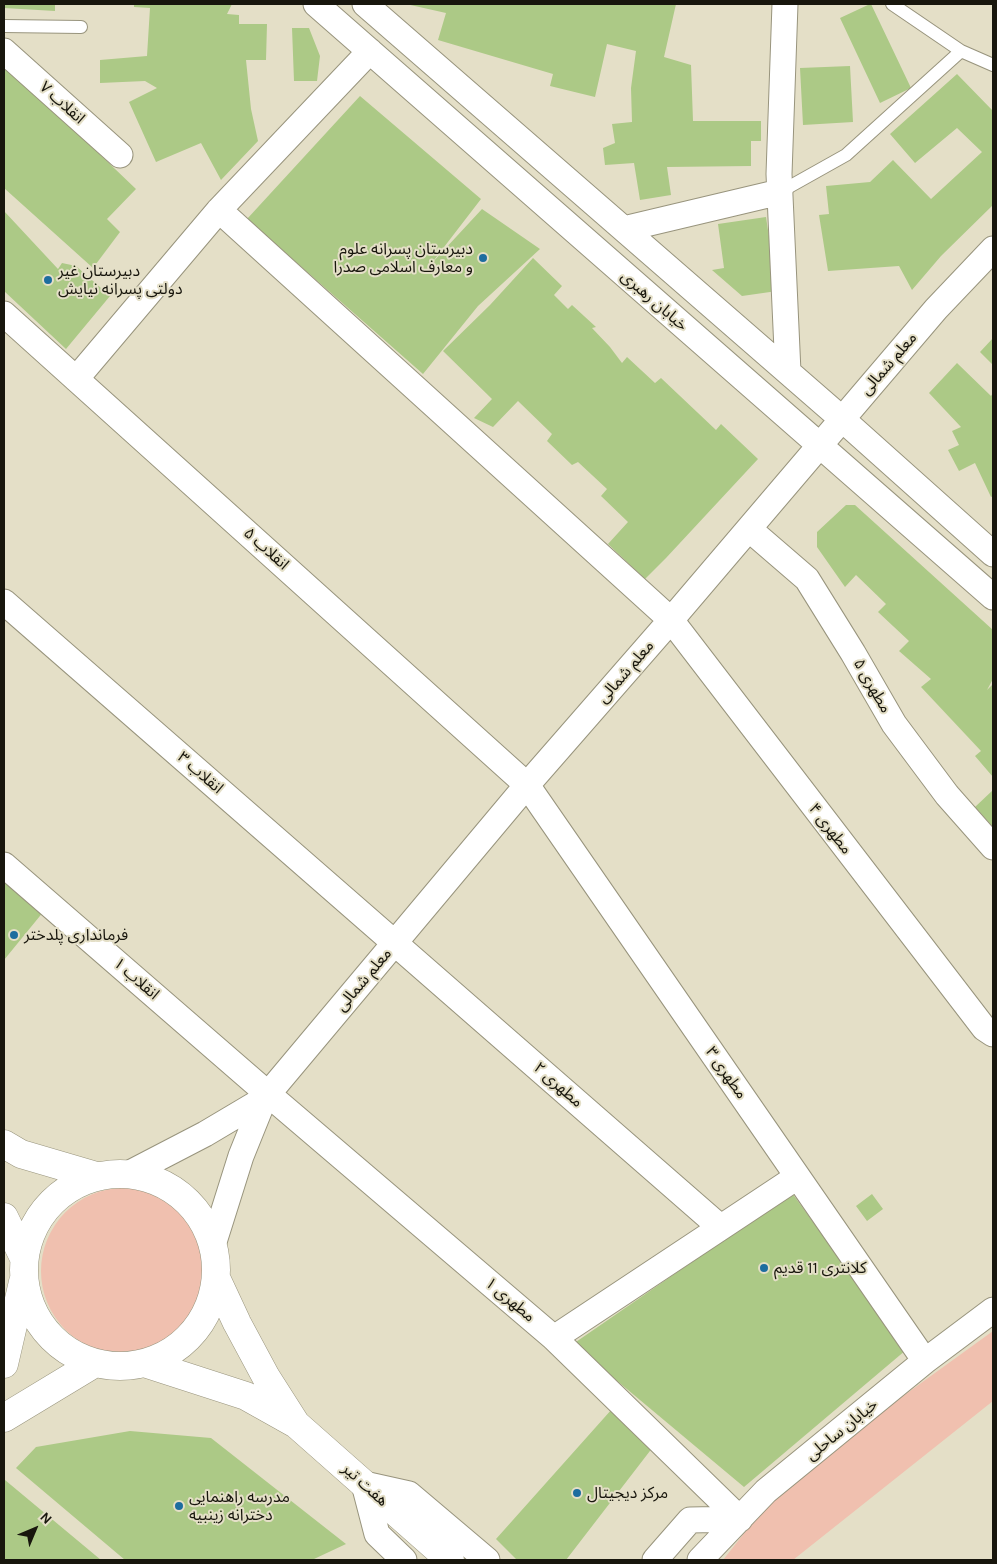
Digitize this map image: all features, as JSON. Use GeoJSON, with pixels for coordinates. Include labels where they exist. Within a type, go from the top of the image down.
{"type":"FeatureCollection","features":[{"type":"Feature","properties":{"kind":"main road"},"geometry":{"type":"LineString","coordinates":[[4,1144],[21,1154],[96,1176]]}},
{"type":"Feature","properties":{"kind":"main road"},"geometry":{"type":"LineString","coordinates":[[4,1217],[24,1268],[31,1307],[46,1332],[68,1351],[95,1363],[120,1366],[144,1363],[171,1352],[194,1332],[209,1306],[216,1278],[216,1261],[213,1245],[201,1218],[182,1196],[157,1181],[128,1174],[96,1176],[69,1187],[48,1206],[32,1230],[24,1268],[4,1364]]}},
{"type":"Feature","properties":{"kind":"main road"},"geometry":{"type":"LineString","coordinates":[[216,1278],[237,1324],[266,1377],[296,1424]]}},
{"type":"Feature","properties":{"kind":"main road"},"geometry":{"type":"LineString","coordinates":[[4,1418],[95,1363]]}},
{"type":"Feature","properties":{"kind":"main road"},"geometry":{"type":"LineString","coordinates":[[144,1363],[246,1396],[296,1424]]}},
{"type":"Feature","properties":{"kind":"main road","name":"هفت تیر"},"geometry":{"type":"LineString","coordinates":[[296,1424],[442,1553]]}},
{"type":"Feature","properties":{"kind":"street","name":"خیابان رهبری"},"geometry":{"type":"LineString","coordinates":[[316,4],[993,597]]}},
{"type":"Feature","properties":{"kind":"street"},"geometry":{"type":"LineString","coordinates":[[365,4],[842,419],[993,554]]}},
{"type":"Feature","properties":{"kind":"street"},"geometry":{"type":"LineString","coordinates":[[785,4],[780,192],[788,372]]}},
{"type":"Feature","properties":{"kind":"street","name":"انقلاب ۷"},"geometry":{"type":"LineString","coordinates":[[4,50],[120,155]]}},
{"type":"Feature","properties":{"kind":"street"},"geometry":{"type":"LineString","coordinates":[[76,379],[218,210],[370,51]]}},
{"type":"Feature","properties":{"kind":"street"},"geometry":{"type":"LineString","coordinates":[[624,229],[780,192]]}},
{"type":"Feature","properties":{"kind":"street","name":"مطهری ۴"},"geometry":{"type":"LineString","coordinates":[[218,210],[671,620],[984,1028],[993,1034]]}},
{"type":"Feature","properties":{"kind":"street","name":"معلم شمالی"},"geometry":{"type":"LineString","coordinates":[[266,1096],[527,785],[671,620],[936,309],[993,249]]}},
{"type":"Feature","properties":{"kind":"street","name":"انقلاب ۵"},"geometry":{"type":"LineString","coordinates":[[4,314],[527,785]]}},
{"type":"Feature","properties":{"kind":"street","name":"مطهری ۵"},"geometry":{"type":"LineString","coordinates":[[749,529],[807,579],[894,724],[947,795],[993,847]]}},
{"type":"Feature","properties":{"kind":"street","name":"انقلاب ۳"},"geometry":{"type":"LineString","coordinates":[[4,602],[395,944]]}},
{"type":"Feature","properties":{"kind":"street","name":"مطهری ۳"},"geometry":{"type":"LineString","coordinates":[[527,785],[925,1361]]}},
{"type":"Feature","properties":{"kind":"street","name":"انقلاب ۱"},"geometry":{"type":"LineString","coordinates":[[4,865],[266,1096]]}},
{"type":"Feature","properties":{"kind":"street","name":"مطهری ۲"},"geometry":{"type":"LineString","coordinates":[[395,944],[720,1227]]}},
{"type":"Feature","properties":{"kind":"street"},"geometry":{"type":"LineString","coordinates":[[128,1174],[205,1134],[266,1096]]}},
{"type":"Feature","properties":{"kind":"street"},"geometry":{"type":"LineString","coordinates":[[213,1245],[241,1156],[266,1096]]}},
{"type":"Feature","properties":{"kind":"street","name":"مطهری ۱"},"geometry":{"type":"LineString","coordinates":[[266,1096],[554,1338],[740,1519]]}},
{"type":"Feature","properties":{"kind":"street"},"geometry":{"type":"LineString","coordinates":[[554,1338],[797,1176]]}},
{"type":"Feature","properties":{"kind":"street","name":"خیابان ساحلی"},"geometry":{"type":"LineString","coordinates":[[700,1560],[766,1492],[925,1361],[993,1310]]}},
{"type":"Feature","properties":{"kind":"street"},"geometry":{"type":"LineString","coordinates":[[404,1560],[377,1534],[364,1484],[408,1494],[487,1560]]}},
{"type":"Feature","properties":{"kind":"street"},"geometry":{"type":"LineString","coordinates":[[655,1560],[690,1520],[740,1519]]}},
{"type":"Feature","properties":{"kind":"lane"},"geometry":{"type":"LineString","coordinates":[[892,4],[961,51],[993,65]]}},
{"type":"Feature","properties":{"kind":"lane"},"geometry":{"type":"LineString","coordinates":[[4,26],[81,27]]}},
{"type":"Feature","properties":{"kind":"lane"},"geometry":{"type":"LineString","coordinates":[[780,192],[846,155],[961,51]]}},
{"type":"Feature","properties":{"kind":"shaded area"},"geometry":{"type":"Polygon","coordinates":[[[116,1188],[132,1188],[156,1194],[183,1212],[201,1239],[207,1271],[201,1303],[183,1330],[156,1348],[132,1354],[116,1354],[92,1348],[71,1335],[60,1324],[47,1303],[41,1279],[41,1263],[47,1239],[60,1218],[71,1207],[92,1194],[116,1188]]]}},
{"type":"Feature","properties":{"kind":"shaded area"},"geometry":{"type":"Polygon","coordinates":[[[993,1331],[993,1401],[793,1560],[723,1560],[757,1517],[800,1477],[899,1399],[993,1331]]]}},
{"type":"Feature","properties":{"kind":"building"},"geometry":{"type":"Polygon","coordinates":[[[4,4],[55,4],[55,11],[4,8],[4,4]]]}},
{"type":"Feature","properties":{"kind":"building"},"geometry":{"type":"Polygon","coordinates":[[[134,4],[232,4],[227,14],[239,15],[239,24],[267,24],[266,60],[246,60],[251,109],[258,141],[221,180],[201,143],[156,162],[129,102],[157,88],[145,81],[100,83],[100,60],[147,56],[150,8],[134,7],[134,4]]]}},
{"type":"Feature","properties":{"kind":"building"},"geometry":{"type":"Polygon","coordinates":[[[406,4],[676,4],[664,57],[691,65],[693,121],[761,121],[761,141],[751,141],[751,166],[667,167],[671,195],[640,200],[634,163],[605,165],[603,148],[615,143],[612,124],[632,122],[631,88],[636,51],[607,44],[595,97],[550,86],[553,74],[438,40],[446,13],[406,4]]]}},
{"type":"Feature","properties":{"kind":"building"},"geometry":{"type":"Polygon","coordinates":[[[870,4],[911,88],[880,103],[840,18],[870,4]]]}},
{"type":"Feature","properties":{"kind":"building"},"geometry":{"type":"Polygon","coordinates":[[[292,28],[309,28],[320,56],[317,81],[294,81],[292,28]]]}},
{"type":"Feature","properties":{"kind":"building"},"geometry":{"type":"Polygon","coordinates":[[[4,63],[136,189],[107,219],[120,232],[93,268],[4,188],[4,63]]]}},
{"type":"Feature","properties":{"kind":"building"},"geometry":{"type":"Polygon","coordinates":[[[850,66],[853,122],[803,125],[800,68],[850,66]]]}},
{"type":"Feature","properties":{"kind":"building"},"geometry":{"type":"Polygon","coordinates":[[[957,74],[993,111],[993,205],[941,256],[912,290],[899,266],[828,271],[819,215],[829,214],[826,186],[870,182],[893,160],[931,199],[982,152],[957,128],[915,163],[890,134],[957,74]]]}},
{"type":"Feature","properties":{"kind":"building"},"geometry":{"type":"Polygon","coordinates":[[[360,96],[481,199],[431,264],[482,209],[540,249],[478,306],[423,374],[247,219],[360,96]]]}},
{"type":"Feature","properties":{"kind":"building","name":"دبیرستان غیر دولتی پسرانه نیایش"},"geometry":{"type":"Polygon","coordinates":[[[4,211],[58,269],[62,263],[76,266],[110,296],[66,349],[4,291],[4,211]]]}},
{"type":"Feature","properties":{"kind":"building"},"geometry":{"type":"Polygon","coordinates":[[[766,217],[777,291],[742,296],[712,270],[724,268],[718,224],[766,217]]]}},
{"type":"Feature","properties":{"kind":"building"},"geometry":{"type":"Polygon","coordinates":[[[533,258],[562,286],[554,295],[568,309],[572,305],[596,327],[592,328],[622,363],[627,357],[655,383],[661,378],[716,430],[721,424],[758,459],[645,579],[608,544],[628,522],[601,496],[607,489],[578,462],[572,465],[547,441],[552,434],[518,401],[493,427],[474,418],[492,399],[443,351],[490,305],[533,258]]]}},
{"type":"Feature","properties":{"kind":"building"},"geometry":{"type":"Polygon","coordinates":[[[993,338],[993,365],[980,352],[993,338]]]}},
{"type":"Feature","properties":{"kind":"building"},"geometry":{"type":"Polygon","coordinates":[[[957,363],[991,396],[993,393],[993,496],[991,497],[975,463],[959,471],[948,450],[959,445],[952,431],[961,427],[929,393],[957,363]]]}},
{"type":"Feature","properties":{"kind":"building"},"geometry":{"type":"Polygon","coordinates":[[[846,505],[855,505],[993,630],[993,679],[987,690],[993,684],[993,777],[975,756],[981,751],[921,687],[931,679],[899,651],[909,641],[878,612],[886,604],[856,575],[845,587],[817,547],[817,532],[846,505]]]}},
{"type":"Feature","properties":{"kind":"building"},"geometry":{"type":"Polygon","coordinates":[[[993,790],[993,827],[975,807],[993,790]]]}},
{"type":"Feature","properties":{"kind":"building","name":"فرمانداری پلدختر"},"geometry":{"type":"Polygon","coordinates":[[[4,877],[44,911],[4,960],[4,877]]]}},
{"type":"Feature","properties":{"kind":"building","name":"کلانتری 11 قدیم"},"geometry":{"type":"Polygon","coordinates":[[[792,1193],[906,1350],[744,1487],[573,1344],[792,1193]]]}},
{"type":"Feature","properties":{"kind":"building"},"geometry":{"type":"Polygon","coordinates":[[[872,1194],[883,1209],[867,1221],[856,1206],[872,1194]]]}},
{"type":"Feature","properties":{"kind":"building","name":"مرکز دیجیتال"},"geometry":{"type":"Polygon","coordinates":[[[612,1409],[653,1447],[566,1560],[517,1560],[496,1539],[612,1409]]]}},
{"type":"Feature","properties":{"kind":"building","name":"مدرسه راهنمایی دخترانه زینبیه"},"geometry":{"type":"Polygon","coordinates":[[[130,1431],[211,1438],[346,1544],[314,1559],[316,1560],[125,1560],[16,1468],[36,1447],[130,1431]]]}},
{"type":"Feature","properties":{"kind":"building"},"geometry":{"type":"Polygon","coordinates":[[[5,1480],[101,1560],[4,1560],[5,1480]]]}},
{"type":"Feature","properties":{"kind":"place","name":"دبیرستان پسرانه علوم و معارف اسلامی صدرا"},"geometry":{"type":"Point","coordinates":[483,258]}},
{"type":"Feature","properties":{"kind":"place","name":"دبیرستان غیر دولتی پسرانه نیایش"},"geometry":{"type":"Point","coordinates":[48,280]}},
{"type":"Feature","properties":{"kind":"place","name":"فرمانداری پلدختر"},"geometry":{"type":"Point","coordinates":[14,935]}},
{"type":"Feature","properties":{"kind":"place","name":"کلانتری 11 قدیم"},"geometry":{"type":"Point","coordinates":[764,1268]}},
{"type":"Feature","properties":{"kind":"place","name":"مرکز دیجیتال"},"geometry":{"type":"Point","coordinates":[577,1493]}},
{"type":"Feature","properties":{"kind":"place","name":"مدرسه راهنمایی دخترانه زینبیه"},"geometry":{"type":"Point","coordinates":[179,1506]}}]}
